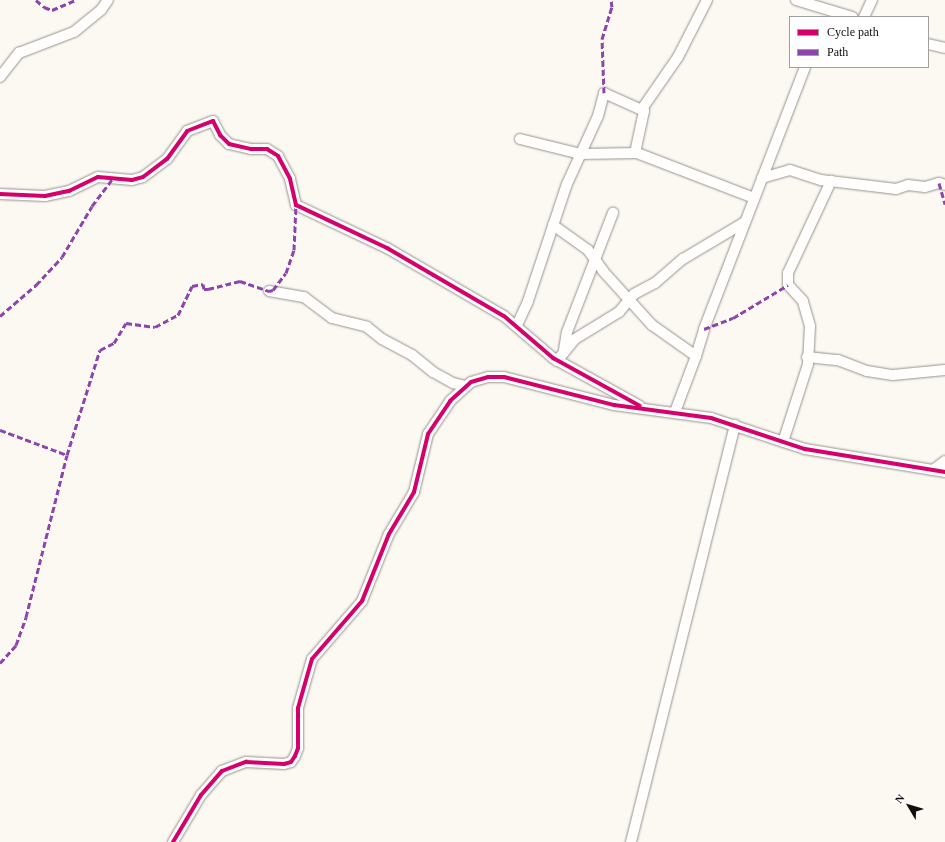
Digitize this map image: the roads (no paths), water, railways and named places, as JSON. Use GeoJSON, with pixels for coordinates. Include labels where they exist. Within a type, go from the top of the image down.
{"type":"FeatureCollection","features":[{"type":"Feature","properties":{"kind":"street"},"geometry":{"type":"LineString","coordinates":[[0,77],[19,53],[74,32],[100,10],[108,0]]}},
{"type":"Feature","properties":{"kind":"street"},"geometry":{"type":"LineString","coordinates":[[642,109],[678,57],[708,0]]}},
{"type":"Feature","properties":{"kind":"street"},"geometry":{"type":"LineString","coordinates":[[796,0],[848,16]]}},
{"type":"Feature","properties":{"kind":"street"},"geometry":{"type":"LineString","coordinates":[[864,16],[872,0]]}},
{"type":"Feature","properties":{"kind":"street"},"geometry":{"type":"LineString","coordinates":[[929,44],[945,48]]}},
{"type":"Feature","properties":{"kind":"street"},"geometry":{"type":"LineString","coordinates":[[675,412],[696,356],[704,329],[805,68]]}},
{"type":"Feature","properties":{"kind":"street"},"geometry":{"type":"LineString","coordinates":[[517,325],[528,301],[567,184],[581,154],[604,93],[642,109]]}},
{"type":"Feature","properties":{"kind":"street"},"geometry":{"type":"LineString","coordinates":[[635,153],[644,116],[642,109]]}},
{"type":"Feature","properties":{"kind":"street"},"geometry":{"type":"LineString","coordinates":[[0,194],[45,196],[69,191],[98,177],[132,180],[143,177],[167,159],[187,131],[213,121],[220,136],[229,144],[251,149],[267,149],[278,156],[290,179],[296,204],[387,248],[517,325],[537,346],[557,361],[645,409]]}},
{"type":"Feature","properties":{"kind":"street"},"geometry":{"type":"LineString","coordinates":[[520,139],[581,154],[635,153],[754,198]]}},
{"type":"Feature","properties":{"kind":"street"},"geometry":{"type":"LineString","coordinates":[[762,178],[790,170],[831,181],[896,189],[908,185],[925,187],[939,183],[945,184]]}},
{"type":"Feature","properties":{"kind":"street"},"geometry":{"type":"LineString","coordinates":[[783,442],[808,364],[809,319],[803,301],[788,285],[788,273],[831,181]]}},
{"type":"Feature","properties":{"kind":"street"},"geometry":{"type":"LineString","coordinates":[[564,350],[567,332],[613,213]]}},
{"type":"Feature","properties":{"kind":"street"},"geometry":{"type":"LineString","coordinates":[[557,361],[564,350],[575,339],[619,312],[630,301],[634,294],[655,283],[683,259],[745,222]]}},
{"type":"Feature","properties":{"kind":"street"},"geometry":{"type":"LineString","coordinates":[[553,225],[581,244],[630,301],[660,332],[686,347],[696,356]]}},
{"type":"Feature","properties":{"kind":"street"},"geometry":{"type":"LineString","coordinates":[[269,291],[304,297],[332,318],[367,327],[382,339],[412,355],[433,372],[453,383],[465,386]]}},
{"type":"Feature","properties":{"kind":"street"},"geometry":{"type":"LineString","coordinates":[[807,357],[838,360],[867,371],[893,375],[945,370]]}},
{"type":"Feature","properties":{"kind":"street"},"geometry":{"type":"LineString","coordinates":[[173,842],[201,795],[222,770],[246,762],[284,764],[291,762],[295,756],[298,748],[296,720],[298,708],[312,660],[362,601],[389,534],[414,492],[428,434],[450,401],[471,382],[488,377],[504,378],[580,398],[711,418],[783,442],[821,452],[868,457],[945,472]]}},
{"type":"Feature","properties":{"kind":"street"},"geometry":{"type":"LineString","coordinates":[[631,842],[735,425]]}},
{"type":"Feature","properties":{"kind":"street"},"geometry":{"type":"LineString","coordinates":[[933,470],[945,460]]}}]}
